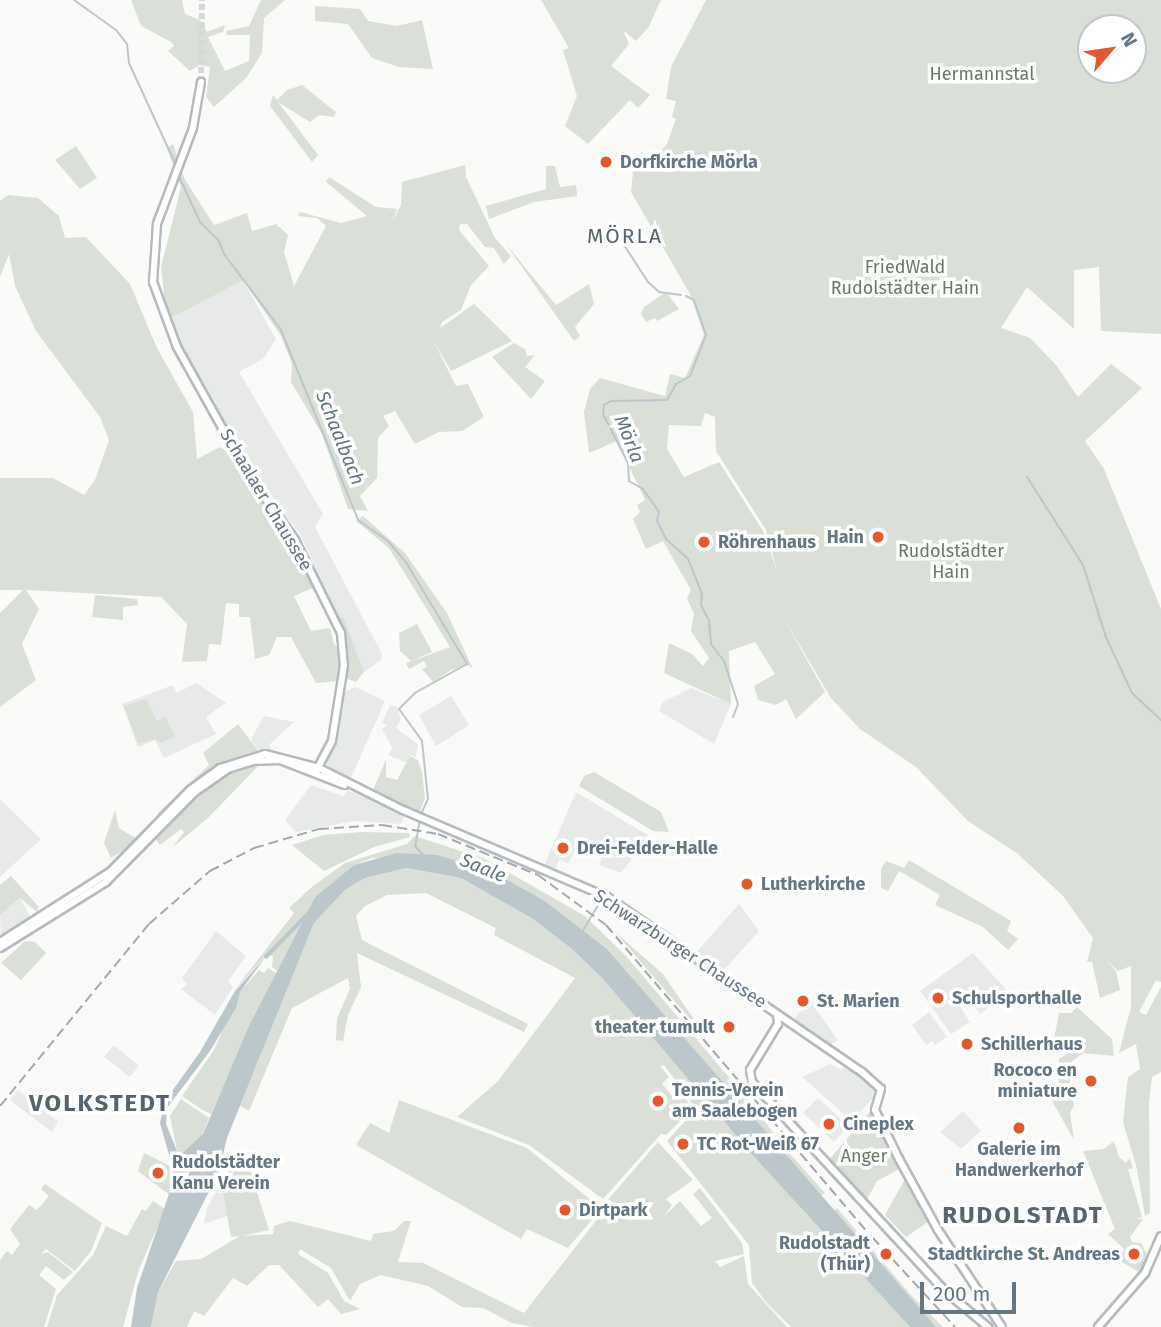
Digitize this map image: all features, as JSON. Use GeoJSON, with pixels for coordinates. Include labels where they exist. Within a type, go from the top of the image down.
{"type":"FeatureCollection","features":[{"type":"Feature","properties":{"kind":"main road","name":"Schaalaer Chaussee"},"geometry":{"type":"LineString","coordinates":[[201,82],[181,161],[157,224],[152,273],[171,337],[247,472],[295,540],[341,633],[344,665],[333,734],[317,770]]}},
{"type":"Feature","properties":{"kind":"main road","name":"Schwarzburger Chaussee"},"geometry":{"type":"LineString","coordinates":[[112,875],[190,790],[220,768],[273,754],[317,770],[607,897],[790,1022],[881,1089],[874,1107],[930,1216],[985,1306]]}},
{"type":"Feature","properties":{"kind":"main road"},"geometry":{"type":"LineString","coordinates":[[0,942],[112,875]]}},
{"type":"Feature","properties":{"kind":"main road"},"geometry":{"type":"LineString","coordinates":[[0,948],[112,875]]}},
{"type":"Feature","properties":{"kind":"main road"},"geometry":{"type":"LineString","coordinates":[[773,1011],[778,1024],[749,1077],[946,1292],[983,1323],[1000,1327]]}},
{"type":"Feature","properties":{"kind":"main road"},"geometry":{"type":"LineString","coordinates":[[778,1024],[790,1022]]}},
{"type":"Feature","properties":{"kind":"main road"},"geometry":{"type":"LineString","coordinates":[[1098,1327],[1145,1273],[1161,1236]]}},
{"type":"Feature","properties":{"kind":"main road"},"geometry":{"type":"LineString","coordinates":[[983,1323],[989,1316],[985,1306]]}},
{"type":"Feature","properties":{"kind":"main road"},"geometry":{"type":"LineString","coordinates":[[985,1306],[1000,1327]]}},
{"type":"Feature","properties":{"kind":"shaded area"},"geometry":{"type":"Polygon","coordinates":[[[241,277],[276,339],[264,358],[239,372],[323,514],[315,527],[382,654],[381,660],[364,672],[300,534],[253,474],[167,320],[241,277]]]}},
{"type":"Feature","properties":{"kind":"shaded area"},"geometry":{"type":"Polygon","coordinates":[[[196,683],[226,703],[206,717],[216,734],[164,758],[155,740],[138,747],[122,704],[173,685],[177,693],[196,683]]]}},
{"type":"Feature","properties":{"kind":"shaded area"},"geometry":{"type":"Polygon","coordinates":[[[355,687],[385,701],[350,780],[327,765],[343,692],[355,687]]]}},
{"type":"Feature","properties":{"kind":"shaded area"},"geometry":{"type":"Polygon","coordinates":[[[691,688],[731,704],[714,744],[659,711],[663,702],[691,688]]]}},
{"type":"Feature","properties":{"kind":"shaded area"},"geometry":{"type":"Polygon","coordinates":[[[451,696],[469,725],[436,746],[419,715],[451,696]]]}},
{"type":"Feature","properties":{"kind":"shaded area"},"geometry":{"type":"Polygon","coordinates":[[[390,705],[397,707],[401,719],[396,728],[418,744],[416,757],[410,755],[407,763],[388,755],[392,748],[382,729],[387,725],[382,723],[390,705]]]}},
{"type":"Feature","properties":{"kind":"shaded area"},"geometry":{"type":"Polygon","coordinates":[[[264,716],[294,722],[269,745],[272,749],[258,750],[251,739],[264,716]]]}},
{"type":"Feature","properties":{"kind":"shaded area"},"geometry":{"type":"Polygon","coordinates":[[[311,785],[343,796],[348,790],[405,814],[401,824],[354,821],[296,832],[285,820],[311,785]]]}},
{"type":"Feature","properties":{"kind":"shaded area"},"geometry":{"type":"Polygon","coordinates":[[[576,792],[649,836],[621,873],[599,865],[602,857],[577,845],[568,863],[559,860],[555,870],[544,866],[576,792]]]}},
{"type":"Feature","properties":{"kind":"shaded area"},"geometry":{"type":"Polygon","coordinates":[[[0,799],[41,839],[0,877],[0,799]]]}},
{"type":"Feature","properties":{"kind":"shaded area"},"geometry":{"type":"Polygon","coordinates":[[[397,853],[437,855],[489,870],[545,901],[607,949],[936,1327],[910,1327],[757,1160],[603,979],[572,949],[533,919],[461,878],[406,868],[365,878],[345,890],[314,923],[227,1138],[219,1172],[158,1292],[151,1327],[131,1327],[137,1288],[175,1176],[160,1123],[165,1101],[200,1052],[235,991],[267,955],[240,992],[236,1008],[210,1051],[167,1108],[166,1124],[179,1156],[203,1134],[249,1026],[315,897],[354,865],[397,853]]]}},
{"type":"Feature","properties":{"kind":"shaded area"},"geometry":{"type":"Polygon","coordinates":[[[20,898],[31,918],[1,938],[0,915],[20,898]]]}},
{"type":"Feature","properties":{"kind":"shaded area"},"geometry":{"type":"Polygon","coordinates":[[[739,904],[759,931],[722,972],[696,953],[739,904]]]}},
{"type":"Feature","properties":{"kind":"shaded area"},"geometry":{"type":"Polygon","coordinates":[[[216,931],[246,956],[228,981],[233,987],[215,1015],[181,989],[187,984],[182,978],[216,931]]]}},
{"type":"Feature","properties":{"kind":"shaded area"},"geometry":{"type":"Polygon","coordinates":[[[973,953],[1009,993],[980,1014],[965,992],[955,999],[970,1022],[951,1034],[920,991],[973,953]]]}},
{"type":"Feature","properties":{"kind":"shaded area"},"geometry":{"type":"Polygon","coordinates":[[[810,1001],[838,1040],[827,1047],[793,1020],[810,1001]]]}},
{"type":"Feature","properties":{"kind":"shaded area"},"geometry":{"type":"Polygon","coordinates":[[[929,1012],[947,1037],[935,1045],[932,1041],[926,1045],[912,1025],[929,1012]]]}},
{"type":"Feature","properties":{"kind":"shaded area"},"geometry":{"type":"Polygon","coordinates":[[[114,1045],[139,1066],[130,1077],[104,1057],[114,1045]]]}},
{"type":"Feature","properties":{"kind":"shaded area"},"geometry":{"type":"Polygon","coordinates":[[[830,1064],[841,1070],[847,1066],[875,1087],[875,1096],[852,1121],[802,1077],[830,1064]]]}},
{"type":"Feature","properties":{"kind":"shaded area"},"geometry":{"type":"Polygon","coordinates":[[[18,1090],[58,1122],[52,1132],[10,1100],[18,1090]]]}},
{"type":"Feature","properties":{"kind":"shaded area"},"geometry":{"type":"Polygon","coordinates":[[[818,1098],[848,1126],[834,1142],[803,1113],[818,1098]]]}},
{"type":"Feature","properties":{"kind":"shaded area"},"geometry":{"type":"Polygon","coordinates":[[[963,1111],[981,1131],[961,1149],[940,1132],[963,1111]]]}},
{"type":"Feature","properties":{"kind":"shaded area"},"geometry":{"type":"Polygon","coordinates":[[[221,1183],[227,1216],[204,1224],[207,1208],[221,1183]]]}},
{"type":"Feature","properties":{"kind":"green space"},"geometry":{"type":"Polygon","coordinates":[[[131,0],[182,0],[185,14],[200,20],[207,32],[225,25],[223,32],[208,37],[225,71],[249,61],[250,35],[227,35],[226,31],[249,26],[261,0],[285,0],[264,18],[262,53],[246,78],[214,107],[206,97],[210,67],[199,65],[190,71],[168,51],[174,46],[171,42],[141,26],[131,0]]]}},
{"type":"Feature","properties":{"kind":"green space"},"geometry":{"type":"Polygon","coordinates":[[[541,0],[661,0],[648,28],[636,41],[623,30],[629,44],[611,66],[650,95],[638,108],[630,100],[588,144],[565,126],[577,96],[563,50],[569,48],[541,0]]]}},
{"type":"Feature","properties":{"kind":"green space","name":"Rudolstädter Hain"},"geometry":{"type":"Polygon","coordinates":[[[706,0],[1161,0],[1161,334],[1101,331],[1099,267],[1074,270],[1074,329],[1027,287],[1001,328],[1030,338],[1056,365],[1078,397],[1111,364],[1142,388],[1085,441],[1104,469],[1161,609],[1161,982],[1156,980],[1139,1012],[1146,1015],[1161,987],[1161,1072],[1152,1077],[1149,1103],[1150,1213],[1145,1216],[1137,1169],[1123,1122],[1128,1077],[1140,1069],[1136,1044],[1119,1053],[1131,1007],[1131,966],[1118,971],[1106,960],[1116,971],[1120,990],[1100,998],[1092,962],[1087,962],[1093,938],[1063,896],[1018,854],[968,821],[916,767],[860,729],[831,698],[780,612],[825,692],[796,719],[786,699],[776,705],[758,700],[754,686],[775,674],[755,642],[729,651],[731,704],[664,673],[669,643],[692,654],[703,666],[709,658],[691,631],[694,614],[687,598],[691,590],[663,541],[646,549],[633,519],[640,512],[637,505],[645,500],[617,441],[589,453],[584,412],[590,389],[600,378],[665,396],[670,374],[685,378],[704,335],[690,294],[631,192],[633,172],[649,164],[667,144],[676,119],[672,117],[676,101],[666,99],[671,67],[706,0]],[[705,413],[701,426],[669,425],[667,449],[684,477],[719,462],[763,531],[777,571],[766,530],[716,451],[715,417],[705,413]]]}},
{"type":"Feature","properties":{"kind":"green space"},"geometry":{"type":"Polygon","coordinates":[[[315,6],[360,9],[368,21],[397,26],[422,20],[433,69],[399,67],[372,58],[348,24],[315,21],[315,6]]]}},
{"type":"Feature","properties":{"kind":"green space"},"geometry":{"type":"Polygon","coordinates":[[[302,85],[336,112],[334,117],[319,115],[310,122],[278,102],[318,155],[312,162],[270,106],[273,95],[277,100],[287,90],[302,85]]]}},
{"type":"Feature","properties":{"kind":"green space"},"geometry":{"type":"Polygon","coordinates":[[[173,144],[184,178],[214,225],[247,213],[252,231],[276,224],[288,235],[284,252],[294,286],[326,226],[317,218],[298,216],[300,212],[341,223],[367,216],[326,182],[329,177],[376,207],[397,209],[392,222],[401,205],[402,182],[465,165],[466,177],[495,238],[511,256],[504,264],[494,248],[485,247],[467,224],[460,224],[459,230],[489,266],[471,285],[461,310],[442,322],[440,328],[474,304],[512,341],[451,371],[433,340],[456,386],[468,384],[484,417],[462,431],[439,432],[415,444],[395,411],[383,416],[389,426],[378,438],[377,478],[360,496],[368,511],[348,509],[322,434],[291,382],[292,364],[281,336],[243,280],[167,320],[159,296],[164,293],[161,267],[181,187],[167,148],[173,144]]]}},
{"type":"Feature","properties":{"kind":"green space"},"geometry":{"type":"Polygon","coordinates":[[[76,146],[97,178],[80,189],[55,160],[76,146]]]}},
{"type":"Feature","properties":{"kind":"green space"},"geometry":{"type":"Polygon","coordinates":[[[546,166],[555,166],[560,187],[576,185],[577,196],[534,202],[489,219],[486,206],[546,189],[546,166]]]}},
{"type":"Feature","properties":{"kind":"green space"},"geometry":{"type":"Polygon","coordinates":[[[8,195],[38,198],[59,216],[65,238],[86,237],[130,284],[157,348],[193,412],[197,459],[220,447],[236,458],[290,541],[315,587],[294,596],[311,631],[330,628],[334,644],[342,650],[339,681],[316,683],[291,637],[277,637],[269,655],[255,659],[250,617],[239,617],[239,604],[226,603],[221,645],[209,644],[207,661],[182,662],[187,624],[161,597],[26,590],[39,609],[22,644],[36,680],[0,707],[0,613],[23,590],[0,590],[0,478],[53,478],[84,495],[95,480],[109,440],[100,417],[36,331],[15,286],[9,254],[0,277],[0,201],[8,195]]]}},
{"type":"Feature","properties":{"kind":"green space"},"geometry":{"type":"Polygon","coordinates":[[[505,243],[556,305],[589,284],[594,304],[575,327],[580,336],[574,341],[505,243]]]}},
{"type":"Feature","properties":{"kind":"green space"},"geometry":{"type":"Polygon","coordinates":[[[666,292],[679,309],[657,321],[655,318],[646,322],[641,314],[644,307],[666,292]]]}},
{"type":"Feature","properties":{"kind":"green space"},"geometry":{"type":"Polygon","coordinates":[[[514,343],[525,349],[527,356],[535,355],[525,367],[545,381],[531,399],[492,357],[514,343]]]}},
{"type":"Feature","properties":{"kind":"green space"},"geometry":{"type":"Polygon","coordinates":[[[363,516],[405,553],[447,613],[473,669],[468,665],[451,670],[433,682],[422,669],[427,667],[424,661],[409,669],[406,663],[450,647],[389,548],[356,521],[363,516]]]}},
{"type":"Feature","properties":{"kind":"green space"},"geometry":{"type":"Polygon","coordinates":[[[95,595],[137,599],[138,605],[123,607],[123,620],[92,617],[95,595]]]}},
{"type":"Feature","properties":{"kind":"green space"},"geometry":{"type":"Polygon","coordinates":[[[343,617],[364,672],[356,682],[344,678],[345,647],[337,620],[343,617]]]}},
{"type":"Feature","properties":{"kind":"green space"},"geometry":{"type":"Polygon","coordinates":[[[417,624],[432,652],[411,661],[400,651],[399,633],[417,624]]]}},
{"type":"Feature","properties":{"kind":"green space"},"geometry":{"type":"Polygon","coordinates":[[[146,699],[157,721],[165,717],[175,736],[161,743],[155,739],[138,744],[124,706],[146,699]]]}},
{"type":"Feature","properties":{"kind":"green space"},"geometry":{"type":"Polygon","coordinates":[[[238,724],[259,752],[212,768],[159,820],[158,813],[209,765],[203,753],[238,724]]]}},
{"type":"Feature","properties":{"kind":"green space"},"geometry":{"type":"Polygon","coordinates":[[[410,756],[418,760],[422,772],[425,798],[419,813],[372,792],[386,760],[386,777],[397,780],[410,756]]]}},
{"type":"Feature","properties":{"kind":"green space"},"geometry":{"type":"Polygon","coordinates":[[[261,763],[209,817],[173,847],[184,832],[181,829],[160,845],[156,840],[206,786],[240,767],[261,763]]]}},
{"type":"Feature","properties":{"kind":"green space"},"geometry":{"type":"Polygon","coordinates":[[[594,772],[661,812],[669,832],[653,831],[579,786],[584,776],[594,772]]]}},
{"type":"Feature","properties":{"kind":"green space"},"geometry":{"type":"Polygon","coordinates":[[[115,810],[119,828],[140,841],[111,858],[104,843],[115,810]]]}},
{"type":"Feature","properties":{"kind":"green space"},"geometry":{"type":"Polygon","coordinates":[[[409,833],[410,837],[374,847],[324,871],[292,845],[323,835],[409,833]]]}},
{"type":"Feature","properties":{"kind":"green space"},"geometry":{"type":"Polygon","coordinates":[[[415,836],[485,859],[585,916],[626,956],[749,1101],[742,1106],[607,949],[545,901],[473,866],[372,858],[354,865],[315,897],[277,971],[272,967],[273,956],[266,955],[233,992],[294,913],[289,908],[313,886],[345,863],[407,844],[415,836]]]}},
{"type":"Feature","properties":{"kind":"green space"},"geometry":{"type":"Polygon","coordinates":[[[909,860],[1011,921],[1007,931],[1018,939],[1008,950],[983,927],[935,905],[940,895],[899,871],[888,891],[881,888],[881,869],[886,861],[904,868],[909,860]]]}},
{"type":"Feature","properties":{"kind":"green space"},"geometry":{"type":"Polygon","coordinates":[[[405,868],[461,878],[533,919],[572,949],[603,979],[757,1160],[910,1327],[791,1327],[765,1301],[752,1283],[749,1245],[667,1141],[696,1109],[664,1065],[660,1066],[669,1077],[662,1084],[673,1097],[680,1091],[690,1105],[689,1112],[666,1135],[661,1134],[603,1199],[529,1145],[457,1117],[498,1081],[575,978],[494,935],[496,928],[426,893],[387,895],[365,906],[356,916],[362,940],[528,1024],[524,1032],[357,953],[361,987],[348,1015],[343,1041],[336,1040],[337,1018],[350,989],[348,978],[292,1008],[249,1111],[240,1106],[314,923],[345,890],[365,878],[405,868]]]}},
{"type":"Feature","properties":{"kind":"green space"},"geometry":{"type":"Polygon","coordinates":[[[11,876],[39,907],[37,912],[20,898],[0,915],[0,885],[11,876]]]}},
{"type":"Feature","properties":{"kind":"green space"},"geometry":{"type":"Polygon","coordinates":[[[615,932],[663,974],[704,1034],[703,1034],[615,932]]]}},
{"type":"Feature","properties":{"kind":"green space"},"geometry":{"type":"Polygon","coordinates":[[[25,941],[35,942],[46,953],[21,980],[1,963],[25,941]]]}},
{"type":"Feature","properties":{"kind":"green space"},"geometry":{"type":"Polygon","coordinates":[[[268,968],[276,973],[211,1114],[182,1096],[214,1050],[240,992],[259,970],[264,973],[268,968]]]}},
{"type":"Feature","properties":{"kind":"green space"},"geometry":{"type":"Polygon","coordinates":[[[1077,1007],[1112,1039],[1114,1056],[1083,1053],[1067,1065],[1074,1105],[1070,1113],[1074,1140],[1051,1099],[1059,1097],[1059,1059],[1078,1047],[1075,1038],[1054,1039],[1059,1013],[1071,1013],[1077,1007]]]}},
{"type":"Feature","properties":{"kind":"green space"},"geometry":{"type":"Polygon","coordinates":[[[181,1099],[209,1118],[201,1138],[178,1156],[170,1116],[181,1099]]]}},
{"type":"Feature","properties":{"kind":"green space"},"geometry":{"type":"Polygon","coordinates":[[[399,1100],[527,1148],[592,1201],[589,1205],[595,1216],[568,1248],[527,1229],[521,1239],[356,1145],[370,1123],[389,1133],[399,1100]]]}},
{"type":"Feature","properties":{"kind":"green space"},"geometry":{"type":"Polygon","coordinates":[[[754,1106],[782,1145],[825,1193],[819,1197],[745,1112],[754,1106]]]}},
{"type":"Feature","properties":{"kind":"green space","name":"Anger"},"geometry":{"type":"Polygon","coordinates":[[[870,1112],[901,1168],[877,1181],[866,1201],[828,1161],[870,1112]]]}},
{"type":"Feature","properties":{"kind":"green space"},"geometry":{"type":"Polygon","coordinates":[[[1114,1141],[1119,1157],[1126,1163],[1130,1158],[1133,1168],[1128,1169],[1142,1217],[1136,1219],[1143,1219],[1130,1237],[1132,1242],[1141,1243],[1148,1256],[1141,1273],[1117,1259],[1124,1249],[1108,1234],[1115,1229],[1083,1151],[1104,1149],[1114,1141]]]}},
{"type":"Feature","properties":{"kind":"green space"},"geometry":{"type":"Polygon","coordinates":[[[658,1142],[693,1180],[666,1199],[672,1205],[663,1217],[680,1201],[701,1226],[712,1218],[693,1194],[700,1188],[742,1243],[744,1254],[715,1261],[720,1267],[744,1256],[748,1284],[787,1327],[534,1327],[512,1323],[483,1308],[462,1307],[428,1286],[381,1275],[360,1284],[350,1301],[331,1268],[300,1249],[298,1254],[328,1273],[344,1301],[360,1309],[341,1314],[328,1299],[318,1307],[279,1265],[269,1265],[247,1286],[233,1278],[204,1316],[194,1311],[187,1327],[151,1327],[158,1292],[176,1261],[201,1259],[240,1236],[231,1237],[221,1183],[235,1161],[250,1170],[269,1230],[242,1236],[273,1234],[274,1226],[290,1221],[371,1241],[373,1234],[394,1231],[404,1221],[411,1221],[398,1262],[423,1263],[524,1313],[606,1208],[606,1202],[658,1142]]]}},
{"type":"Feature","properties":{"kind":"green space","name":"Rudolstädter Kanu Verein"},"geometry":{"type":"Polygon","coordinates":[[[144,1153],[176,1169],[171,1196],[138,1171],[144,1153]]]}},
{"type":"Feature","properties":{"kind":"green space"},"geometry":{"type":"Polygon","coordinates":[[[905,1179],[929,1221],[906,1237],[885,1215],[905,1179]]]}},
{"type":"Feature","properties":{"kind":"green space"},"geometry":{"type":"Polygon","coordinates":[[[45,1184],[102,1223],[91,1251],[75,1271],[46,1249],[41,1254],[48,1252],[73,1272],[64,1280],[46,1266],[39,1275],[56,1289],[44,1327],[0,1327],[0,1260],[7,1251],[12,1255],[20,1244],[10,1229],[29,1205],[37,1210],[49,1196],[41,1189],[45,1184]]]}},
{"type":"Feature","properties":{"kind":"green space"},"geometry":{"type":"Polygon","coordinates":[[[153,1201],[165,1209],[138,1272],[123,1327],[47,1327],[57,1295],[93,1255],[106,1226],[127,1236],[142,1209],[146,1211],[153,1201]]]}},
{"type":"Feature","properties":{"kind":"green space"},"geometry":{"type":"Polygon","coordinates":[[[837,1208],[910,1294],[943,1327],[936,1327],[832,1212],[837,1208]]]}},
{"type":"Feature","properties":{"kind":"waterway","name":"Schaalbach"},"geometry":{"type":"LineString","coordinates":[[74,0],[116,30],[127,44],[129,63],[176,165]]}},
{"type":"Feature","properties":{"kind":"waterway","name":"Schaalbach"},"geometry":{"type":"LineString","coordinates":[[178,174],[200,222],[219,241],[224,254],[281,330],[358,520],[388,541],[407,564],[467,664],[415,693],[399,709],[422,741],[428,799],[421,814]]}},
{"type":"Feature","properties":{"kind":"waterway","name":"Mörla"},"geometry":{"type":"LineString","coordinates":[[611,225],[648,282],[659,292],[681,295]]}},
{"type":"Feature","properties":{"kind":"waterway","name":"Mörla"},"geometry":{"type":"LineString","coordinates":[[686,296],[694,300],[706,335],[690,376],[676,384],[667,400],[611,401],[604,405],[603,414],[628,463],[629,481],[643,489],[659,512],[657,521],[666,539],[688,559],[702,593],[701,605],[709,621],[711,644],[724,661],[738,704],[733,717]]}},
{"type":"Feature","properties":{"kind":"waterway"},"geometry":{"type":"LineString","coordinates":[[1027,477],[1083,565],[1106,637],[1132,693],[1161,720]]}},
{"type":"Feature","properties":{"kind":"waterway","name":"Schaalbach"},"geometry":{"type":"LineString","coordinates":[[420,819],[415,846],[423,855]]}},
{"type":"Feature","properties":{"kind":"waterway"},"geometry":{"type":"LineString","coordinates":[[582,932],[601,900]]}},
{"type":"Feature","properties":{"kind":"waterway"},"geometry":{"type":"LineString","coordinates":[[266,957],[309,913]]}},
{"type":"Feature","properties":{"kind":"tunnel"},"geometry":{"type":"LineString","coordinates":[[201,82],[202,0]]}},
{"type":"Feature","properties":{"kind":"railway"},"geometry":{"type":"LineString","coordinates":[[0,1106],[149,924],[210,871],[254,848],[319,829],[382,825],[438,834],[538,875],[606,925],[872,1237],[955,1327]]}},
{"type":"Feature","properties":{"kind":"place","name":"Dorfkirche Mörla"},"geometry":{"type":"Point","coordinates":[606,162]}},
{"type":"Feature","properties":{"kind":"place","name":"Hain"},"geometry":{"type":"Point","coordinates":[878,537]}},
{"type":"Feature","properties":{"kind":"place","name":"Röhrenhaus"},"geometry":{"type":"Point","coordinates":[704,542]}},
{"type":"Feature","properties":{"kind":"place","name":"Drei-Felder-Halle"},"geometry":{"type":"Point","coordinates":[563,848]}},
{"type":"Feature","properties":{"kind":"place","name":"Lutherkirche"},"geometry":{"type":"Point","coordinates":[747,884]}},
{"type":"Feature","properties":{"kind":"place","name":"Schulsporthalle"},"geometry":{"type":"Point","coordinates":[938,998]}},
{"type":"Feature","properties":{"kind":"place","name":"St. Marien"},"geometry":{"type":"Point","coordinates":[803,1001]}},
{"type":"Feature","properties":{"kind":"place","name":"theater tumult"},"geometry":{"type":"Point","coordinates":[729,1027]}},
{"type":"Feature","properties":{"kind":"place","name":"Schillerhaus"},"geometry":{"type":"Point","coordinates":[967,1044]}},
{"type":"Feature","properties":{"kind":"place","name":"Rococo en miniature"},"geometry":{"type":"Point","coordinates":[1091,1081]}},
{"type":"Feature","properties":{"kind":"place","name":"Tennis-Verein am Saalebogen"},"geometry":{"type":"Point","coordinates":[658,1101]}},
{"type":"Feature","properties":{"kind":"place","name":"Cineplex"},"geometry":{"type":"Point","coordinates":[829,1124]}},
{"type":"Feature","properties":{"kind":"place","name":"Galerie im Handwerkerhof"},"geometry":{"type":"Point","coordinates":[1019,1128]}},
{"type":"Feature","properties":{"kind":"place","name":"TC Rot-Weiß 67"},"geometry":{"type":"Point","coordinates":[683,1144]}},
{"type":"Feature","properties":{"kind":"place","name":"Rudolstädter Kanu Verein"},"geometry":{"type":"Point","coordinates":[158,1173]}},
{"type":"Feature","properties":{"kind":"place","name":"Dirtpark"},"geometry":{"type":"Point","coordinates":[565,1210]}},
{"type":"Feature","properties":{"kind":"place","name":"Rudolstadt (Thür)"},"geometry":{"type":"Point","coordinates":[886,1254]}},
{"type":"Feature","properties":{"kind":"place","name":"Stadtkirche St. Andreas"},"geometry":{"type":"Point","coordinates":[1134,1254]}},
{"type":"Feature","properties":{"kind":"district","name":"MÖRLA"},"geometry":{"type":"Point","coordinates":[625,236]}},
{"type":"Feature","properties":{"kind":"district","name":"VOLKSTEDT"},"geometry":{"type":"Point","coordinates":[100,1104]}},
{"type":"Feature","properties":{"kind":"district","name":"RUDOLSTADT"},"geometry":{"type":"Point","coordinates":[1023,1216]}},
{"type":"Feature","properties":{"kind":"park label","name":"Hermannstal"},"geometry":{"type":"Point","coordinates":[982,74]}},
{"type":"Feature","properties":{"kind":"park label","name":"FriedWald Rudolstädter Hain"},"geometry":{"type":"Point","coordinates":[905,278]}},
{"type":"Feature","properties":{"kind":"water label","name":"Saale"},"geometry":{"type":"Point","coordinates":[483,868]}}]}
